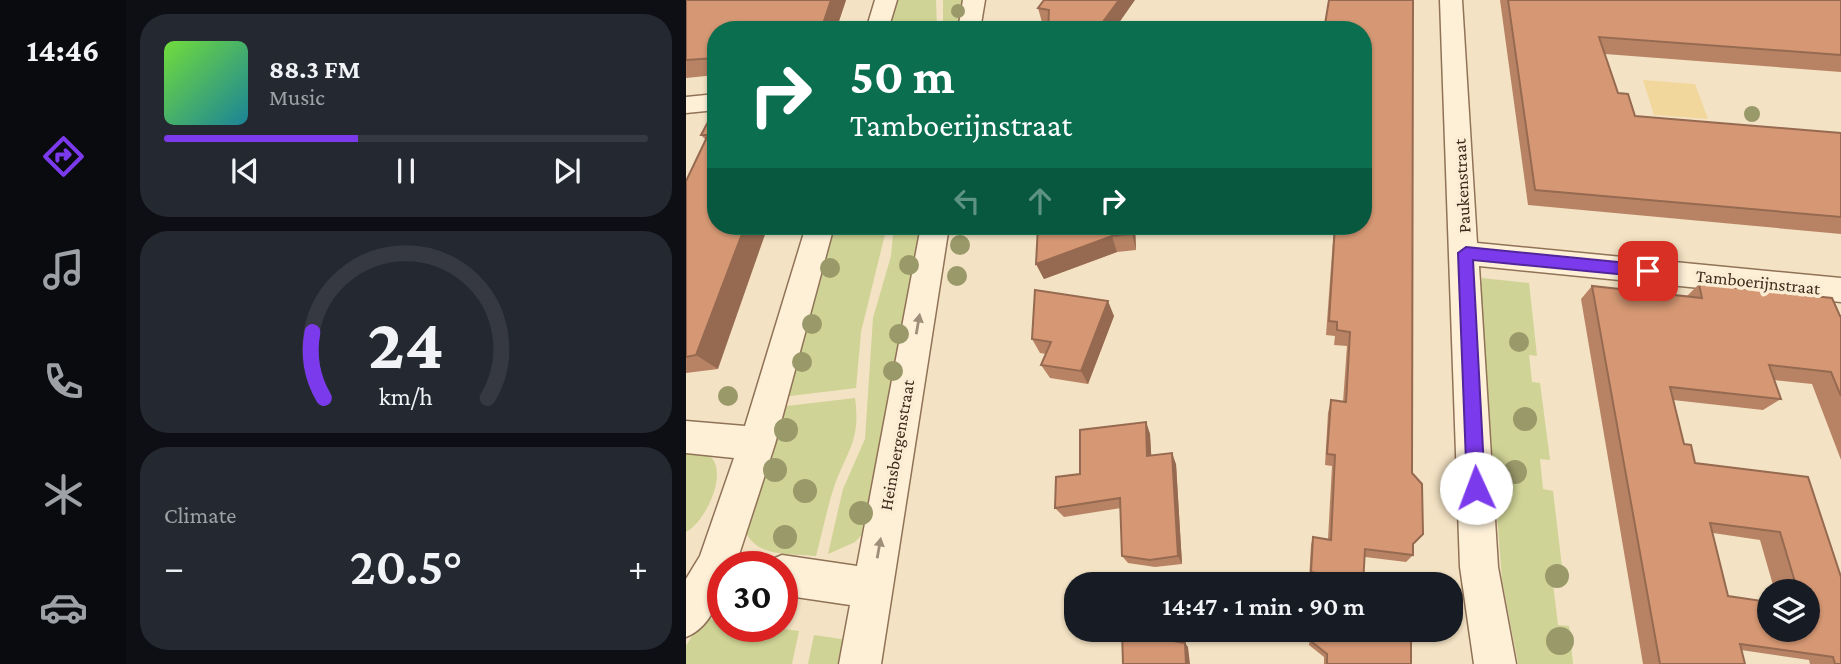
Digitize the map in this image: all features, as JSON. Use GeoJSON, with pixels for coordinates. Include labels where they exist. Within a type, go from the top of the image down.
{"type":"FeatureCollection","features":[{"type":"Feature","properties":{"kind":"street"},"geometry":{"type":"LineString","coordinates":[[880,21],[886,0]]}},
{"type":"Feature","properties":{"kind":"street"},"geometry":{"type":"LineString","coordinates":[[970,21],[974,0]]}},
{"type":"Feature","properties":{"kind":"street","name":"Paukenstraat"},"geometry":{"type":"LineString","coordinates":[[1451,0],[1466,253],[1479,567],[1495,664]]}},
{"type":"Feature","properties":{"kind":"street"},"geometry":{"type":"LineString","coordinates":[[686,105],[707,103]]}},
{"type":"Feature","properties":{"kind":"street"},"geometry":{"type":"LineString","coordinates":[[715,551],[757,444],[817,235]]}},
{"type":"Feature","properties":{"kind":"street","name":"Heinsbergenstraat"},"geometry":{"type":"LineString","coordinates":[[860,664],[933,235]]}},
{"type":"Feature","properties":{"kind":"street","name":"Tamboerijnstraat"},"geometry":{"type":"LineString","coordinates":[[1466,253],[1841,290]]}},
{"type":"Feature","properties":{"kind":"street"},"geometry":{"type":"LineString","coordinates":[[686,437],[757,444]]}},
{"type":"Feature","properties":{"kind":"street"},"geometry":{"type":"LineString","coordinates":[[686,617],[707,570]]}},
{"type":"Feature","properties":{"kind":"street"},"geometry":{"type":"LineString","coordinates":[[798,577],[873,588]]}},
{"type":"Feature","properties":{"kind":"green space"},"geometry":{"type":"Polygon","coordinates":[[[895,0],[936,0],[937,21],[889,21],[895,0]]]}},
{"type":"Feature","properties":{"kind":"green space"},"geometry":{"type":"Polygon","coordinates":[[[943,0],[967,0],[963,21],[943,21],[943,0]]]}},
{"type":"Feature","properties":{"kind":"green space"},"geometry":{"type":"Polygon","coordinates":[[[827,235],[885,235],[861,332],[856,388],[782,397],[827,235]]]}},
{"type":"Feature","properties":{"kind":"green space"},"geometry":{"type":"Polygon","coordinates":[[[893,235],[925,235],[865,531],[855,542],[828,554],[843,489],[865,439],[873,318],[891,256],[893,235]]]}},
{"type":"Feature","properties":{"kind":"green space"},"geometry":{"type":"Polygon","coordinates":[[[1482,278],[1529,283],[1537,356],[1529,355],[1532,382],[1540,383],[1550,460],[1540,459],[1543,489],[1553,491],[1564,584],[1553,584],[1558,625],[1569,626],[1573,664],[1518,664],[1502,580],[1480,292],[1482,278]]]}},
{"type":"Feature","properties":{"kind":"green space"},"geometry":{"type":"Polygon","coordinates":[[[855,398],[856,425],[852,445],[834,487],[816,556],[798,555],[798,551],[765,550],[750,539],[745,530],[778,407],[855,398]]]}},
{"type":"Feature","properties":{"kind":"green space"},"geometry":{"type":"Polygon","coordinates":[[[686,446],[719,449],[711,457],[716,465],[717,475],[712,498],[700,519],[686,532],[686,446]]]}},
{"type":"Feature","properties":{"kind":"green space"},"geometry":{"type":"Polygon","coordinates":[[[703,618],[707,619],[707,642],[797,642],[792,664],[686,664],[686,646],[703,618]]]}},
{"type":"Feature","properties":{"kind":"green space"},"geometry":{"type":"Polygon","coordinates":[[[814,635],[848,640],[844,664],[808,664],[814,635]]]}},
{"type":"Feature","properties":{"kind":"sand"},"geometry":{"type":"Polygon","coordinates":[[[1643,80],[1695,84],[1708,119],[1654,115],[1643,80]]]}},
{"type":"Feature","properties":{"kind":"building"},"geometry":{"type":"Polygon","coordinates":[[[686,0],[831,0],[824,21],[707,21],[707,59],[686,60],[686,0]]]}},
{"type":"Feature","properties":{"kind":"building"},"geometry":{"type":"Polygon","coordinates":[[[1044,0],[1119,0],[1104,21],[1048,21],[1049,10],[1038,8],[1044,0]]]}},
{"type":"Feature","properties":{"kind":"building"},"geometry":{"type":"Polygon","coordinates":[[[1329,0],[1413,0],[1412,473],[1422,484],[1423,534],[1413,544],[1413,555],[1365,549],[1364,572],[1311,572],[1313,537],[1331,540],[1335,455],[1327,454],[1331,400],[1346,402],[1350,332],[1337,330],[1337,322],[1329,321],[1334,235],[1372,235],[1372,21],[1326,21],[1329,0]]]}},
{"type":"Feature","properties":{"kind":"building"},"geometry":{"type":"Polygon","coordinates":[[[1508,0],[1841,0],[1841,55],[1599,37],[1618,93],[1628,94],[1635,116],[1841,133],[1841,217],[1535,190],[1508,0]]]}},
{"type":"Feature","properties":{"kind":"building"},"geometry":{"type":"Polygon","coordinates":[[[707,124],[707,135],[701,135],[707,124]]]}},
{"type":"Feature","properties":{"kind":"building"},"geometry":{"type":"Polygon","coordinates":[[[707,137],[707,235],[742,235],[696,355],[686,357],[686,181],[707,137]]]}},
{"type":"Feature","properties":{"kind":"building"},"geometry":{"type":"Polygon","coordinates":[[[1038,235],[1122,235],[1112,236],[1036,264],[1038,235]]]}},
{"type":"Feature","properties":{"kind":"building"},"geometry":{"type":"Polygon","coordinates":[[[1699,284],[1832,298],[1841,316],[1841,396],[1831,372],[1769,365],[1781,399],[1670,387],[1684,444],[1691,445],[1695,463],[1808,477],[1841,577],[1841,664],[1835,664],[1833,657],[1740,644],[1745,664],[1660,664],[1592,286],[1702,298],[1699,284]]]}},
{"type":"Feature","properties":{"kind":"building"},"geometry":{"type":"Polygon","coordinates":[[[1035,290],[1108,301],[1081,371],[1041,365],[1051,342],[1032,339],[1035,290]]]}},
{"type":"Feature","properties":{"kind":"building"},"geometry":{"type":"Polygon","coordinates":[[[1146,422],[1147,456],[1172,453],[1178,556],[1150,560],[1122,556],[1120,498],[1055,508],[1056,477],[1080,474],[1080,430],[1146,422]]]}},
{"type":"Feature","properties":{"kind":"building"},"geometry":{"type":"Polygon","coordinates":[[[1122,642],[1185,643],[1186,664],[1123,664],[1122,642]]]}},
{"type":"Feature","properties":{"kind":"building"},"geometry":{"type":"Polygon","coordinates":[[[1312,642],[1411,642],[1411,664],[1327,664],[1327,654],[1312,642]]]}},
{"type":"Feature","properties":{"kind":"route"},"geometry":{"type":"LineString","coordinates":[[1476,488],[1466,253],[1648,271]]}}]}
